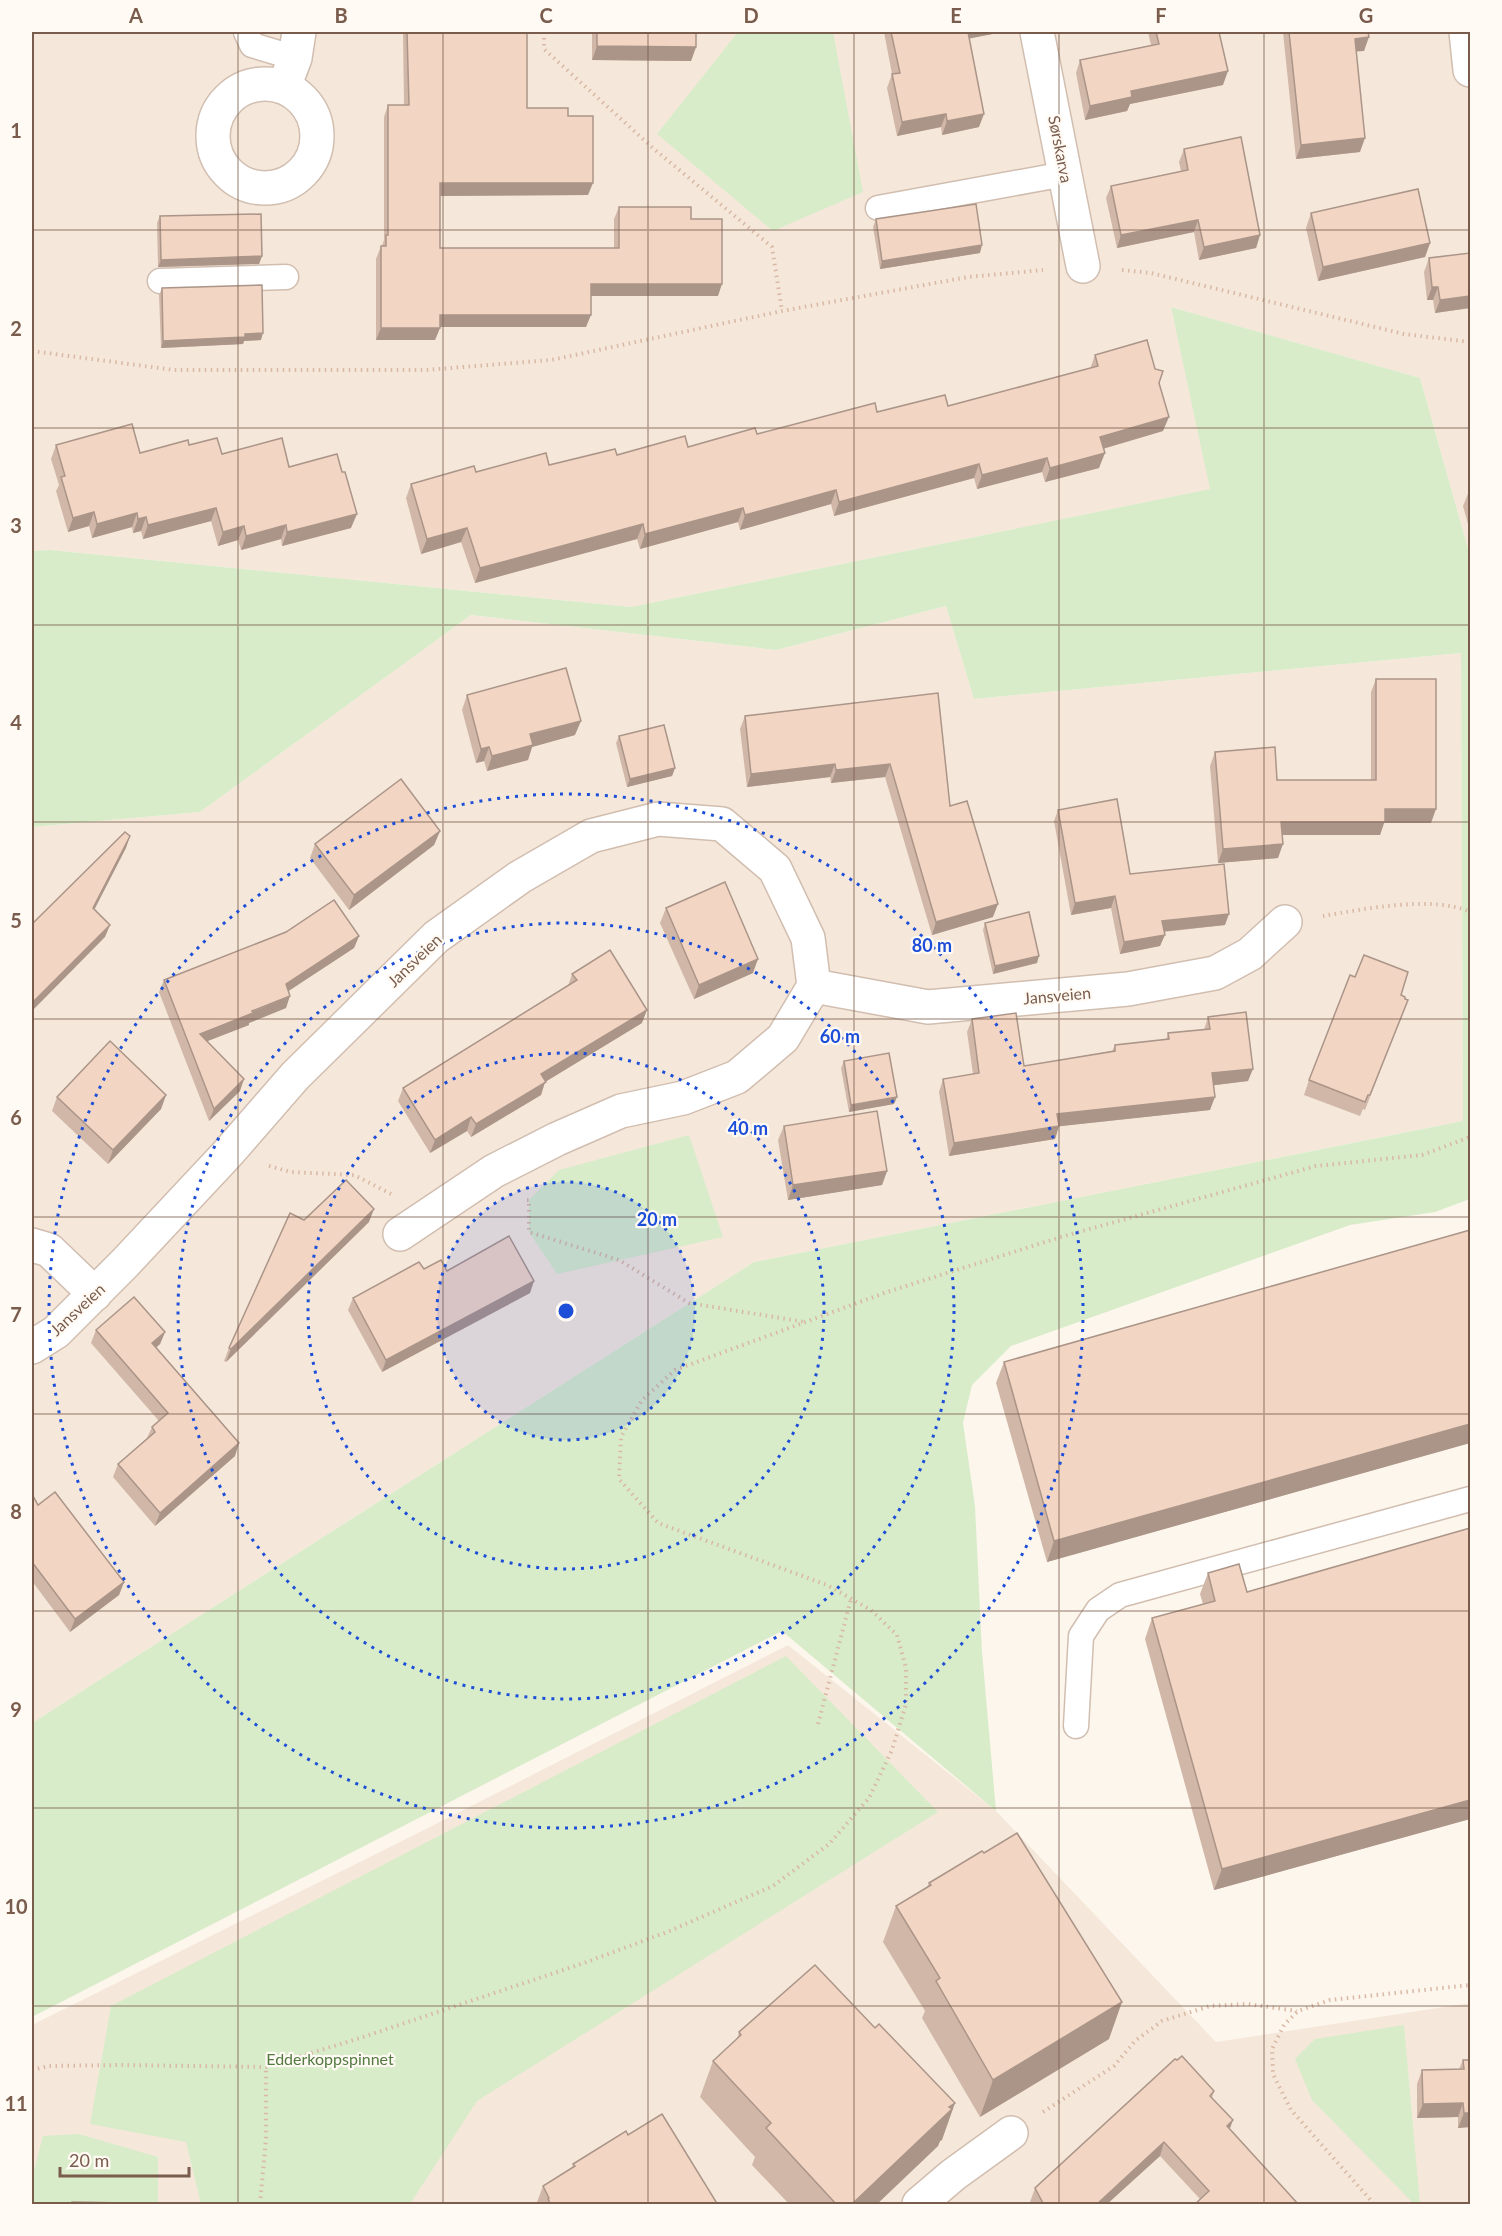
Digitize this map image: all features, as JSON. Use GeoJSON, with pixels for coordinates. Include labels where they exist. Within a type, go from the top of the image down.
{"type":"FeatureCollection","features":[{"type":"Feature","properties":{"kind":"street","name":"Sørskarva"},"geometry":{"type":"LineString","coordinates":[[1037,32],[1083,266]]}},
{"type":"Feature","properties":{"kind":"street"},"geometry":{"type":"LineString","coordinates":[[1466,32],[1470,70]]}},
{"type":"Feature","properties":{"kind":"street","name":"Jansveien"},"geometry":{"type":"LineString","coordinates":[[32,1347],[56,1332],[94,1294],[228,1153],[295,1076],[436,937],[520,877],[591,836],[658,819],[722,824],[775,869],[808,938],[814,986],[928,1007],[1128,989],[1215,974],[1250,954],[1285,922]]}},
{"type":"Feature","properties":{"kind":"street"},"geometry":{"type":"LineString","coordinates":[[400,1234],[494,1171],[557,1139],[621,1111],[683,1098],[737,1077],[783,1038],[814,986]]}},
{"type":"Feature","properties":{"kind":"street"},"geometry":{"type":"LineString","coordinates":[[32,1245],[49,1250],[94,1294]]}},
{"type":"Feature","properties":{"kind":"street"},"geometry":{"type":"LineString","coordinates":[[919,2205],[953,2175],[1011,2133]]}},
{"type":"Feature","properties":{"kind":"lane"},"geometry":{"type":"LineString","coordinates":[[246,32],[252,45],[293,59]]}},
{"type":"Feature","properties":{"kind":"lane"},"geometry":{"type":"LineString","coordinates":[[878,208],[1065,174]]}},
{"type":"Feature","properties":{"kind":"lane"},"geometry":{"type":"LineString","coordinates":[[160,281],[286,277]]}},
{"type":"Feature","properties":{"kind":"lane"},"geometry":{"type":"LineString","coordinates":[[1076,1726],[1081,1636],[1098,1610],[1120,1595],[1470,1498]]}},
{"type":"Feature","properties":{"kind":"path"},"geometry":{"type":"LineString","coordinates":[[544,32],[544,49],[654,149],[772,247],[782,311]]}},
{"type":"Feature","properties":{"kind":"path"},"geometry":{"type":"LineString","coordinates":[[32,351],[174,370],[426,370],[551,360],[782,311],[968,277],[1083,266],[1151,273],[1404,334],[1470,342]]}},
{"type":"Feature","properties":{"kind":"path"},"geometry":{"type":"LineString","coordinates":[[1285,922],[1407,905],[1458,907],[1470,912]]}},
{"type":"Feature","properties":{"kind":"path"},"geometry":{"type":"LineString","coordinates":[[32,2070],[49,2066],[122,2065],[266,2067],[584,1963],[667,1932],[773,1886],[829,1844],[869,1798],[892,1750],[906,1704],[906,1668],[897,1635],[871,1610],[817,1582],[658,1523],[619,1479],[621,1437],[642,1400],[675,1370],[887,1292],[1061,1237],[1316,1166],[1422,1155],[1470,1137]]}},
{"type":"Feature","properties":{"kind":"path"},"geometry":{"type":"LineString","coordinates":[[228,1153],[291,1172],[354,1175],[430,1214]]}},
{"type":"Feature","properties":{"kind":"path"},"geometry":{"type":"LineString","coordinates":[[467,1190],[529,1200],[529,1232],[619,1260],[689,1303],[806,1322]]}},
{"type":"Feature","properties":{"kind":"path"},"geometry":{"type":"LineString","coordinates":[[818,1724],[851,1599]]}},
{"type":"Feature","properties":{"kind":"path"},"geometry":{"type":"LineString","coordinates":[[1374,2205],[1291,2110],[1273,2074],[1272,2049],[1284,2025],[1298,2011],[1330,2000],[1470,1985]]}},
{"type":"Feature","properties":{"kind":"path"},"geometry":{"type":"LineString","coordinates":[[1011,2133],[1114,2066],[1135,2041],[1162,2021],[1210,2006],[1248,2004],[1298,2011]]}},
{"type":"Feature","properties":{"kind":"path"},"geometry":{"type":"LineString","coordinates":[[260,2205],[266,2139],[266,2067]]}},
{"type":"Feature","properties":{"kind":"shaded area"},"geometry":{"type":"Polygon","coordinates":[[[32,32],[1470,32],[1470,556],[1420,378],[1171,307],[1211,489],[631,607],[50,550],[32,551],[32,32]]]}},
{"type":"Feature","properties":{"kind":"shaded area"},"geometry":{"type":"Polygon","coordinates":[[[946,606],[974,699],[1461,653],[1463,1121],[754,1262],[32,1723],[32,827],[200,812],[471,615],[776,650],[946,606]]]}},
{"type":"Feature","properties":{"kind":"shaded area"},"geometry":{"type":"Polygon","coordinates":[[[788,1645],[996,1811],[1216,2042],[1470,2003],[1470,2204],[32,2204],[32,2025],[416,1834],[788,1645]]]}},
{"type":"Feature","properties":{"kind":"green space"},"geometry":{"type":"Polygon","coordinates":[[[738,32],[833,32],[863,192],[773,231],[657,134],[738,32]]]}},
{"type":"Feature","properties":{"kind":"green space"},"geometry":{"type":"Polygon","coordinates":[[[1171,307],[1420,378],[1470,556],[1470,1199],[1435,1212],[1350,1225],[1011,1346],[972,1385],[963,1423],[975,1506],[982,1652],[996,1811],[782,1631],[32,2017],[32,1723],[754,1262],[1463,1121],[1461,653],[974,699],[946,606],[776,650],[471,615],[200,812],[32,827],[32,551],[50,550],[631,607],[1210,489],[1171,307]]]}},
{"type":"Feature","properties":{"kind":"green space"},"geometry":{"type":"Polygon","coordinates":[[[689,1135],[723,1237],[557,1274],[529,1232],[529,1200],[559,1170],[689,1135]]]}},
{"type":"Feature","properties":{"kind":"green space","name":"Edderkoppspinnet"},"geometry":{"type":"Polygon","coordinates":[[[786,1656],[938,1812],[477,2101],[410,2204],[201,2204],[186,2142],[90,2124],[111,2006],[786,1656]]]}},
{"type":"Feature","properties":{"kind":"green space"},"geometry":{"type":"Polygon","coordinates":[[[1404,2025],[1420,2204],[1414,2204],[1312,2100],[1295,2059],[1315,2039],[1404,2025]]]}},
{"type":"Feature","properties":{"kind":"green space"},"geometry":{"type":"Polygon","coordinates":[[[79,2134],[158,2157],[158,2204],[32,2204],[32,2178],[43,2136],[79,2134]]]}},
{"type":"Feature","properties":{"kind":"building"},"geometry":{"type":"Polygon","coordinates":[[[407,32],[527,32],[527,108],[568,108],[568,116],[593,116],[593,183],[440,183],[440,248],[619,248],[619,207],[691,207],[691,219],[722,219],[722,284],[591,284],[591,315],[440,315],[440,328],[381,328],[381,246],[386,246],[386,235],[388,235],[388,105],[409,105],[407,32]]]}},
{"type":"Feature","properties":{"kind":"building"},"geometry":{"type":"Polygon","coordinates":[[[597,32],[696,32],[696,47],[597,46],[597,32]]]}},
{"type":"Feature","properties":{"kind":"building"},"geometry":{"type":"Polygon","coordinates":[[[891,32],[968,32],[984,114],[947,121],[946,114],[902,122],[892,74],[900,73],[891,32]]]}},
{"type":"Feature","properties":{"kind":"building"},"geometry":{"type":"Polygon","coordinates":[[[1156,32],[1219,32],[1228,71],[1131,91],[1132,97],[1090,106],[1080,60],[1159,44],[1156,32]]]}},
{"type":"Feature","properties":{"kind":"building"},"geometry":{"type":"Polygon","coordinates":[[[1289,32],[1368,32],[1369,37],[1355,39],[1365,138],[1301,145],[1289,32]]]}},
{"type":"Feature","properties":{"kind":"building"},"geometry":{"type":"Polygon","coordinates":[[[1241,137],[1260,235],[1204,247],[1198,220],[1121,235],[1111,186],[1188,170],[1184,149],[1241,137]]]}},
{"type":"Feature","properties":{"kind":"building"},"geometry":{"type":"Polygon","coordinates":[[[1418,189],[1430,243],[1323,267],[1311,213],[1418,189]]]}},
{"type":"Feature","properties":{"kind":"building"},"geometry":{"type":"Polygon","coordinates":[[[976,204],[982,245],[882,261],[876,219],[976,204]]]}},
{"type":"Feature","properties":{"kind":"building"},"geometry":{"type":"Polygon","coordinates":[[[261,214],[262,256],[161,260],[160,216],[261,214]]]}},
{"type":"Feature","properties":{"kind":"building"},"geometry":{"type":"Polygon","coordinates":[[[1470,253],[1470,296],[1440,300],[1438,287],[1432,287],[1429,258],[1470,253]]]}},
{"type":"Feature","properties":{"kind":"building"},"geometry":{"type":"Polygon","coordinates":[[[262,285],[263,333],[245,334],[245,337],[163,341],[162,288],[262,285]]]}},
{"type":"Feature","properties":{"kind":"building"},"geometry":{"type":"Polygon","coordinates":[[[1147,340],[1155,369],[1163,371],[1159,383],[1169,417],[1100,437],[1105,453],[1050,468],[1047,458],[982,475],[979,464],[839,502],[836,490],[745,515],[743,508],[645,534],[643,524],[480,568],[467,528],[427,539],[411,484],[474,466],[476,472],[546,453],[549,465],[615,449],[617,455],[685,436],[688,447],[755,428],[757,434],[875,403],[877,412],[945,395],[948,406],[1098,366],[1095,355],[1147,340]]]}},
{"type":"Feature","properties":{"kind":"building"},"geometry":{"type":"Polygon","coordinates":[[[132,424],[140,453],[188,440],[189,445],[217,438],[222,454],[282,438],[289,467],[337,454],[342,472],[345,472],[357,514],[287,532],[286,525],[246,536],[244,526],[223,532],[216,508],[148,525],[146,517],[138,519],[137,513],[97,524],[94,512],[73,518],[61,477],[65,476],[56,445],[132,424]]]}},
{"type":"Feature","properties":{"kind":"building"},"geometry":{"type":"Polygon","coordinates":[[[566,668],[581,721],[530,734],[533,745],[492,756],[489,747],[481,749],[467,695],[566,668]]]}},
{"type":"Feature","properties":{"kind":"building"},"geometry":{"type":"Polygon","coordinates":[[[1376,679],[1436,679],[1436,809],[1385,809],[1385,822],[1281,822],[1283,844],[1223,849],[1215,752],[1275,747],[1277,780],[1376,780],[1376,679]]]}},
{"type":"Feature","properties":{"kind":"building"},"geometry":{"type":"Polygon","coordinates":[[[938,693],[950,806],[967,801],[998,904],[936,922],[890,764],[836,770],[835,764],[751,774],[745,716],[938,693]]]}},
{"type":"Feature","properties":{"kind":"building"},"geometry":{"type":"Polygon","coordinates":[[[664,725],[675,768],[630,779],[619,736],[664,725]]]}},
{"type":"Feature","properties":{"kind":"building"},"geometry":{"type":"Polygon","coordinates":[[[401,779],[440,831],[354,895],[315,844],[401,779]]]}},
{"type":"Feature","properties":{"kind":"building"},"geometry":{"type":"Polygon","coordinates":[[[1117,799],[1130,874],[1224,864],[1229,914],[1162,921],[1165,935],[1124,942],[1115,896],[1075,903],[1058,810],[1117,799]]]}},
{"type":"Feature","properties":{"kind":"building"},"geometry":{"type":"Polygon","coordinates":[[[125,832],[130,836],[93,908],[110,925],[32,1003],[32,924],[125,832]]]}},
{"type":"Feature","properties":{"kind":"building"},"geometry":{"type":"Polygon","coordinates":[[[725,882],[758,959],[699,985],[666,908],[725,882]]]}},
{"type":"Feature","properties":{"kind":"building"},"geometry":{"type":"Polygon","coordinates":[[[334,900],[359,936],[286,984],[290,996],[200,1034],[244,1079],[214,1109],[164,980],[286,932],[334,900]]]}},
{"type":"Feature","properties":{"kind":"building"},"geometry":{"type":"Polygon","coordinates":[[[1029,912],[1039,956],[995,966],[985,923],[1029,912]]]}},
{"type":"Feature","properties":{"kind":"building"},"geometry":{"type":"Polygon","coordinates":[[[610,950],[647,1010],[541,1074],[546,1082],[476,1124],[471,1117],[435,1140],[403,1088],[577,980],[572,974],[610,950]]]}},
{"type":"Feature","properties":{"kind":"building"},"geometry":{"type":"Polygon","coordinates":[[[1364,955],[1408,972],[1401,995],[1408,1000],[1370,1095],[1365,1102],[1309,1080],[1350,975],[1355,977],[1364,955]]]}},
{"type":"Feature","properties":{"kind":"building"},"geometry":{"type":"Polygon","coordinates":[[[1246,1012],[1253,1069],[1212,1073],[1215,1097],[1057,1114],[1059,1126],[954,1143],[943,1079],[979,1073],[972,1019],[1016,1013],[1024,1066],[1115,1051],[1115,1045],[1169,1039],[1168,1033],[1210,1029],[1208,1017],[1246,1012]]]}},
{"type":"Feature","properties":{"kind":"building"},"geometry":{"type":"Polygon","coordinates":[[[110,1041],[166,1095],[113,1150],[57,1097],[110,1041]]]}},
{"type":"Feature","properties":{"kind":"building"},"geometry":{"type":"Polygon","coordinates":[[[889,1053],[897,1097],[851,1105],[844,1061],[889,1053]]]}},
{"type":"Feature","properties":{"kind":"building"},"geometry":{"type":"Polygon","coordinates":[[[877,1111],[887,1171],[793,1185],[784,1126],[877,1111]]]}},
{"type":"Feature","properties":{"kind":"building"},"geometry":{"type":"Polygon","coordinates":[[[346,1180],[374,1209],[231,1349],[229,1348],[290,1213],[304,1220],[346,1180]]]}},
{"type":"Feature","properties":{"kind":"building"},"geometry":{"type":"Polygon","coordinates":[[[1470,1230],[1470,1424],[1054,1541],[1004,1362],[1470,1230]]]}},
{"type":"Feature","properties":{"kind":"building"},"geometry":{"type":"Polygon","coordinates":[[[509,1236],[534,1281],[386,1360],[353,1298],[419,1262],[424,1269],[441,1260],[447,1271],[509,1236]]]}},
{"type":"Feature","properties":{"kind":"building"},"geometry":{"type":"Polygon","coordinates":[[[134,1297],[165,1332],[152,1343],[239,1443],[160,1513],[118,1464],[155,1432],[152,1427],[168,1413],[96,1330],[134,1297]]]}},
{"type":"Feature","properties":{"kind":"building"},"geometry":{"type":"Polygon","coordinates":[[[55,1492],[124,1582],[75,1619],[32,1562],[32,1494],[38,1505],[55,1492]]]}},
{"type":"Feature","properties":{"kind":"building"},"geometry":{"type":"Polygon","coordinates":[[[1470,1528],[1470,1800],[1222,1869],[1152,1618],[1215,1601],[1208,1573],[1239,1564],[1247,1592],[1470,1528]]]}},
{"type":"Feature","properties":{"kind":"building"},"geometry":{"type":"Polygon","coordinates":[[[1017,1833],[1122,2002],[993,2080],[936,1981],[940,1978],[896,1906],[982,1851],[984,1853],[1017,1833]]]}},
{"type":"Feature","properties":{"kind":"building"},"geometry":{"type":"Polygon","coordinates":[[[815,1965],[875,2028],[879,2024],[955,2103],[949,2107],[952,2109],[851,2205],[837,2205],[766,2128],[771,2123],[713,2061],[741,2035],[739,2032],[815,1965]]]}},
{"type":"Feature","properties":{"kind":"building"},"geometry":{"type":"Polygon","coordinates":[[[1182,2056],[1214,2091],[1210,2096],[1233,2120],[1227,2126],[1299,2205],[1194,2205],[1209,2191],[1164,2142],[1096,2205],[1044,2205],[1035,2188],[1175,2059],[1182,2056]]]}},
{"type":"Feature","properties":{"kind":"building"},"geometry":{"type":"Polygon","coordinates":[[[1463,2060],[1470,2060],[1470,2113],[1464,2113],[1463,2103],[1423,2104],[1422,2070],[1464,2069],[1463,2060]]]}},
{"type":"Feature","properties":{"kind":"building"},"geometry":{"type":"Polygon","coordinates":[[[662,2114],[718,2205],[551,2205],[543,2186],[626,2131],[628,2135],[662,2114]]]}},
{"type":"Feature","properties":{"kind":"building"},"geometry":{"type":"Polygon","coordinates":[[[72,2202],[182,2204],[71,2205],[72,2202]]]}}]}
